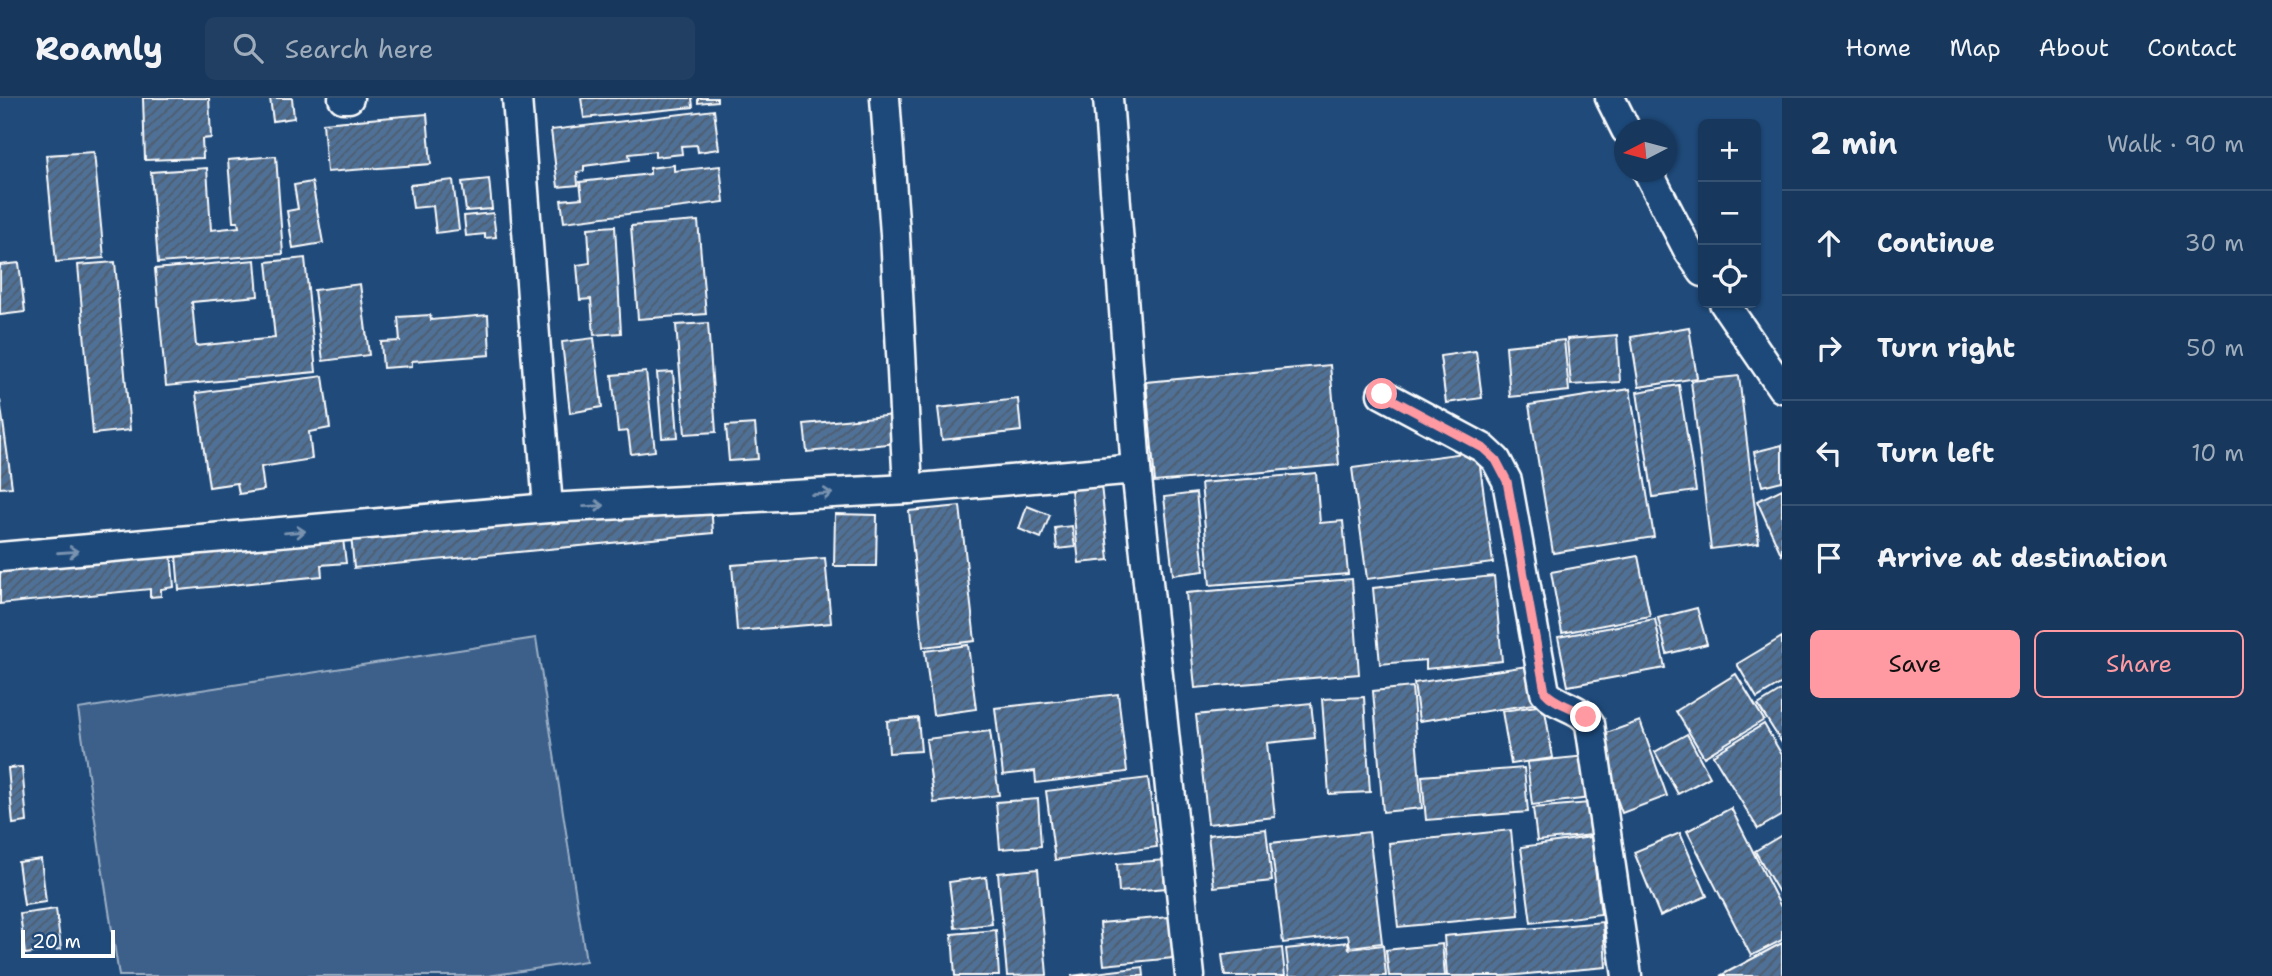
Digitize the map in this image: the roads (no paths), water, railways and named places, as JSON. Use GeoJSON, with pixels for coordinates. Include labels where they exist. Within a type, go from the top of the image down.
{"type":"FeatureCollection","features":[{"type":"Feature","properties":{"kind":"street"},"geometry":{"type":"LineString","coordinates":[[517,98],[548,508]]}},
{"type":"Feature","properties":{"kind":"street"},"geometry":{"type":"LineString","coordinates":[[885,98],[908,489]]}},
{"type":"Feature","properties":{"kind":"street"},"geometry":{"type":"LineString","coordinates":[[1108,98],[1136,469],[1190,976]]}},
{"type":"Feature","properties":{"kind":"street"},"geometry":{"type":"LineString","coordinates":[[1610,98],[1620,119]]}},
{"type":"Feature","properties":{"kind":"street"},"geometry":{"type":"LineString","coordinates":[[1653,182],[1698,265]]}},
{"type":"Feature","properties":{"kind":"street"},"geometry":{"type":"LineString","coordinates":[[1727,308],[1782,388]]}},
{"type":"Feature","properties":{"kind":"street"},"geometry":{"type":"LineString","coordinates":[[1382,394],[1483,448],[1496,460],[1507,481],[1545,692],[1551,699],[1581,712],[1590,724],[1628,976]]}},
{"type":"Feature","properties":{"kind":"street"},"geometry":{"type":"LineString","coordinates":[[0,557],[548,508],[908,489],[1136,469]]}}]}
